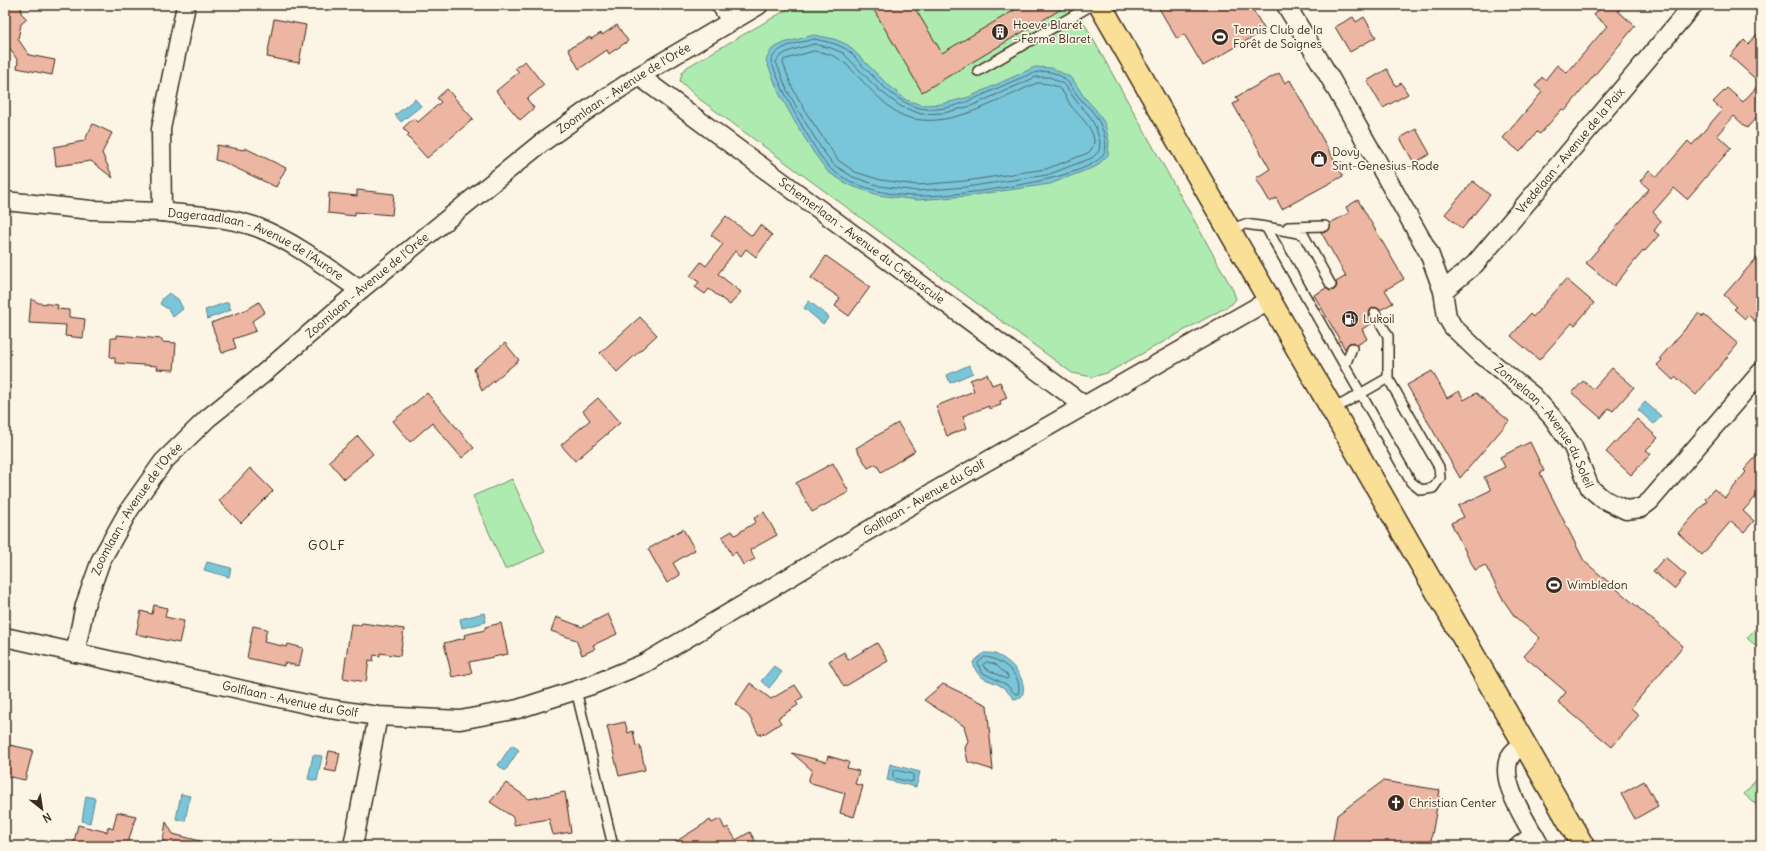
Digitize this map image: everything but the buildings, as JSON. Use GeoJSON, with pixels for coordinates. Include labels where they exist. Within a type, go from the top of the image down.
{"type":"FeatureCollection","features":[{"type":"Feature","properties":{"kind":"main road"},"geometry":{"type":"LineString","coordinates":[[1100,5],[1583,846]]}},
{"type":"Feature","properties":{"kind":"street","name":"Dageraadlaan - Avenue de l'Aurore"},"geometry":{"type":"LineString","coordinates":[[186,5],[161,129],[162,212],[228,219],[258,227],[288,241],[360,290]]}},
{"type":"Feature","properties":{"kind":"street"},"geometry":{"type":"LineString","coordinates":[[721,5],[731,21]]}},
{"type":"Feature","properties":{"kind":"street","name":"Zoomlaan - Avenue de l'Orée"},"geometry":{"type":"LineString","coordinates":[[75,653],[85,605],[101,560],[129,510],[163,462],[208,418],[263,374],[360,290],[540,144],[589,108],[639,76],[759,5]]}},
{"type":"Feature","properties":{"kind":"street","name":"Zonnelaan - Avenue du Soleil"},"geometry":{"type":"LineString","coordinates":[[1286,5],[1330,78],[1429,253],[1443,291],[1447,317],[1453,327],[1482,354],[1533,396],[1553,418],[1572,447],[1590,488],[1603,499],[1626,510],[1641,508],[1650,501],[1761,372]]}},
{"type":"Feature","properties":{"kind":"street","name":"Vredelaan - Avenue de la Paix"},"geometry":{"type":"LineString","coordinates":[[1443,291],[1475,264],[1693,5]]}},
{"type":"Feature","properties":{"kind":"street","name":"Schemerlaan - Avenue du Crépuscule"},"geometry":{"type":"LineString","coordinates":[[639,76],[1085,406]]}},
{"type":"Feature","properties":{"kind":"street"},"geometry":{"type":"LineString","coordinates":[[5,201],[91,210],[162,212]]}},
{"type":"Feature","properties":{"kind":"street","name":"Golflaan - Avenue du Golf"},"geometry":{"type":"LineString","coordinates":[[5,637],[324,708],[378,716],[460,720],[518,708],[592,685],[645,663],[928,495],[1269,300]]}},
{"type":"Feature","properties":{"kind":"street"},"geometry":{"type":"LineString","coordinates":[[353,846],[378,716]]}},
{"type":"Feature","properties":{"kind":"street"},"geometry":{"type":"LineString","coordinates":[[1519,846],[1537,840],[1514,801],[1508,780],[1508,763],[1512,754],[1524,744]]}},
{"type":"Feature","properties":{"kind":"lane"},"geometry":{"type":"LineString","coordinates":[[978,71],[1092,5]]}},
{"type":"Feature","properties":{"kind":"lane"},"geometry":{"type":"LineString","coordinates":[[1229,230],[1245,224],[1303,234],[1331,285]]}},
{"type":"Feature","properties":{"kind":"lane"},"geometry":{"type":"LineString","coordinates":[[1266,227],[1325,226]]}},
{"type":"Feature","properties":{"kind":"lane"},"geometry":{"type":"LineString","coordinates":[[1266,227],[1411,482],[1421,490],[1433,488],[1440,478],[1439,466],[1388,378],[1388,336],[1375,313]]}},
{"type":"Feature","properties":{"kind":"lane"},"geometry":{"type":"LineString","coordinates":[[1345,365],[1352,348]]}},
{"type":"Feature","properties":{"kind":"lane"},"geometry":{"type":"LineString","coordinates":[[1332,410],[1388,378]]}},
{"type":"Feature","properties":{"kind":"lane"},"geometry":{"type":"LineString","coordinates":[[576,690],[613,846]]}},
{"type":"Feature","properties":{"kind":"green space"},"geometry":{"type":"Polygon","coordinates":[[[795,5],[1074,5],[1233,290],[1236,299],[1232,304],[1107,373],[1092,377],[1072,373],[698,98],[680,81],[682,73],[687,67],[795,5]]]}},
{"type":"Feature","properties":{"kind":"green space"},"geometry":{"type":"Polygon","coordinates":[[[512,479],[545,552],[505,569],[473,496],[512,479]]]}},
{"type":"Feature","properties":{"kind":"green space"},"geometry":{"type":"Polygon","coordinates":[[[1761,622],[1761,650],[1747,638],[1761,622]]]}},
{"type":"Feature","properties":{"kind":"green space"},"geometry":{"type":"Polygon","coordinates":[[[1761,774],[1761,809],[1744,794],[1761,774]]]}},
{"type":"Feature","properties":{"kind":"water"},"geometry":{"type":"Polygon","coordinates":[[[814,35],[834,39],[848,45],[885,82],[906,100],[922,105],[942,104],[969,97],[1035,67],[1052,68],[1072,78],[1084,97],[1096,110],[1105,124],[1109,142],[1108,155],[1097,166],[1050,184],[967,196],[917,200],[878,195],[849,185],[828,172],[814,153],[779,93],[766,60],[772,49],[784,43],[814,35]]]}},
{"type":"Feature","properties":{"kind":"water"},"geometry":{"type":"Polygon","coordinates":[[[415,99],[421,106],[401,122],[395,115],[415,99]]]}},
{"type":"Feature","properties":{"kind":"water"},"geometry":{"type":"Polygon","coordinates":[[[169,293],[178,299],[183,309],[173,317],[168,309],[160,304],[163,298],[169,293]]]}},
{"type":"Feature","properties":{"kind":"water"},"geometry":{"type":"Polygon","coordinates":[[[809,301],[829,317],[823,324],[804,308],[809,301]]]}},
{"type":"Feature","properties":{"kind":"water"},"geometry":{"type":"Polygon","coordinates":[[[228,302],[231,310],[207,319],[205,310],[228,302]]]}},
{"type":"Feature","properties":{"kind":"water"},"geometry":{"type":"Polygon","coordinates":[[[969,365],[973,373],[950,383],[947,375],[969,365]]]}},
{"type":"Feature","properties":{"kind":"water"},"geometry":{"type":"Polygon","coordinates":[[[1645,402],[1661,416],[1654,424],[1638,410],[1645,402]]]}},
{"type":"Feature","properties":{"kind":"water"},"geometry":{"type":"Polygon","coordinates":[[[207,562],[231,568],[229,577],[204,570],[207,562]]]}},
{"type":"Feature","properties":{"kind":"water"},"geometry":{"type":"Polygon","coordinates":[[[484,613],[486,622],[462,628],[460,619],[484,613]]]}},
{"type":"Feature","properties":{"kind":"water"},"geometry":{"type":"Polygon","coordinates":[[[984,653],[992,653],[997,655],[1013,666],[1022,682],[1023,693],[1021,697],[1014,699],[1005,689],[978,674],[973,662],[984,653]]]}},
{"type":"Feature","properties":{"kind":"water"},"geometry":{"type":"Polygon","coordinates":[[[774,666],[782,672],[769,688],[761,681],[774,666]]]}},
{"type":"Feature","properties":{"kind":"water"},"geometry":{"type":"Polygon","coordinates":[[[512,745],[519,750],[505,771],[498,765],[512,745]]]}},
{"type":"Feature","properties":{"kind":"water"},"geometry":{"type":"Polygon","coordinates":[[[313,755],[322,756],[317,781],[308,779],[313,755]]]}},
{"type":"Feature","properties":{"kind":"water"},"geometry":{"type":"Polygon","coordinates":[[[890,764],[920,772],[916,787],[887,780],[890,764]]]}},
{"type":"Feature","properties":{"kind":"water"},"geometry":{"type":"Polygon","coordinates":[[[181,794],[190,796],[185,821],[176,819],[181,794]]]}},
{"type":"Feature","properties":{"kind":"water"},"geometry":{"type":"Polygon","coordinates":[[[86,796],[95,798],[90,823],[82,821],[86,796]]]}},
{"type":"Feature","properties":{"kind":"place","name":"Hoeve Blaret - Ferme Blaret"},"geometry":{"type":"Point","coordinates":[1000,32]}},
{"type":"Feature","properties":{"kind":"place","name":"Tennis Club de la Forêt de Soignes"},"geometry":{"type":"Point","coordinates":[1220,37]}},
{"type":"Feature","properties":{"kind":"place","name":"Dovy Sint-Genesius-Rode"},"geometry":{"type":"Point","coordinates":[1319,159]}},
{"type":"Feature","properties":{"kind":"place","name":"Lukoil"},"geometry":{"type":"Point","coordinates":[1350,319]}},
{"type":"Feature","properties":{"kind":"place","name":"Wimbledon"},"geometry":{"type":"Point","coordinates":[1554,585]}},
{"type":"Feature","properties":{"kind":"place","name":"Christian Center"},"geometry":{"type":"Point","coordinates":[1396,803]}},
{"type":"Feature","properties":{"kind":"district","name":"GOLF"},"geometry":{"type":"Point","coordinates":[327,545]}}]}
